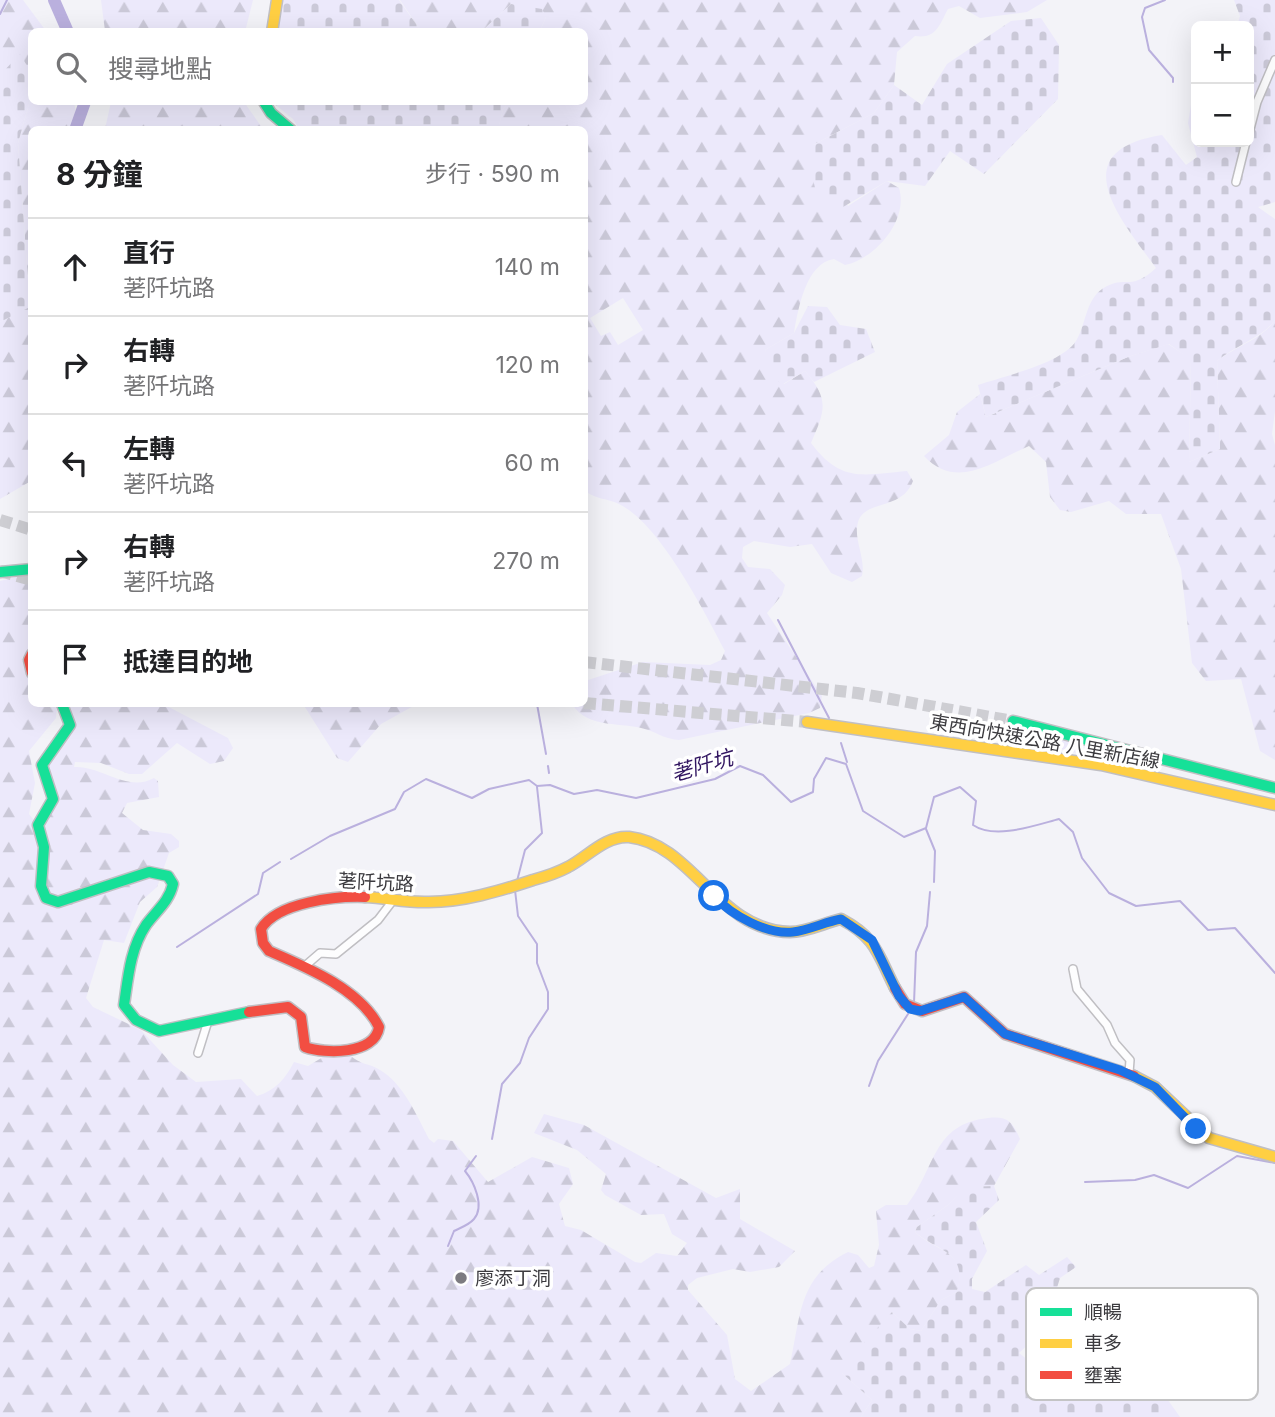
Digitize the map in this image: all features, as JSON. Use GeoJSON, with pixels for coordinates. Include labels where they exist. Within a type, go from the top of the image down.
{"type":"FeatureCollection","features":[{"type":"Feature","properties":{"kind":"main road"},"geometry":{"type":"LineString","coordinates":[[273,28],[277,0]]}},
{"type":"Feature","properties":{"kind":"main road"},"geometry":{"type":"LineString","coordinates":[[266,105],[287,126]]}},
{"type":"Feature","properties":{"kind":"main road"},"geometry":{"type":"LineString","coordinates":[[0,572],[28,569]]}},
{"type":"Feature","properties":{"kind":"main road","name":"荖阡坑路"},"geometry":{"type":"LineString","coordinates":[[63,707],[70,724],[66,736],[47,752],[42,763],[43,775],[53,799],[38,825],[44,847],[41,886],[46,898],[58,902],[149,872],[167,876],[173,884],[171,894],[146,926],[136,944],[124,1005],[136,1020],[159,1031],[263,1008],[289,1007],[301,1017],[305,1046],[313,1052],[355,1048],[373,1039],[380,1027],[372,1013],[304,966],[269,951],[263,943],[261,929],[270,917],[323,898],[354,895],[432,902],[518,884],[565,869],[616,839],[627,837],[658,848],[676,860],[722,905],[769,931],[792,932],[841,919],[855,926],[872,940],[899,996],[910,1009],[920,1011],[964,997],[1005,1034],[1129,1073],[1155,1087],[1209,1139],[1275,1157]]}},
{"type":"Feature","properties":{"kind":"main road","name":"東西向快速公路 八里新店線"},"geometry":{"type":"LineString","coordinates":[[1013,721],[1186,763],[1275,788]]}},
{"type":"Feature","properties":{"kind":"main road","name":"東西向快速公路 八里新店線"},"geometry":{"type":"LineString","coordinates":[[807,722],[1011,749],[1134,772],[1275,805]]}},
{"type":"Feature","properties":{"kind":"street"},"geometry":{"type":"LineString","coordinates":[[1254,111],[1275,60]]}},
{"type":"Feature","properties":{"kind":"street"},"geometry":{"type":"LineString","coordinates":[[1236,182],[1245,147]]}},
{"type":"Feature","properties":{"kind":"street"},"geometry":{"type":"LineString","coordinates":[[304,966],[320,953],[336,954],[378,920],[394,899]]}},
{"type":"Feature","properties":{"kind":"street"},"geometry":{"type":"LineString","coordinates":[[1073,969],[1077,989],[1107,1025],[1115,1043],[1130,1060],[1129,1073]]}},
{"type":"Feature","properties":{"kind":"street"},"geometry":{"type":"LineString","coordinates":[[198,1053],[208,1021]]}},
{"type":"Feature","properties":{"kind":"green space"},"geometry":{"type":"Polygon","coordinates":[[[0,0],[23,0],[44,28],[28,28],[28,69],[20,55],[0,76],[0,0]]]}},
{"type":"Feature","properties":{"kind":"green space"},"geometry":{"type":"Polygon","coordinates":[[[101,0],[253,0],[246,28],[105,28],[101,0]]]}},
{"type":"Feature","properties":{"kind":"green space"},"geometry":{"type":"Polygon","coordinates":[[[275,0],[399,0],[419,28],[272,28],[275,0]]]}},
{"type":"Feature","properties":{"kind":"green space"},"geometry":{"type":"Polygon","coordinates":[[[400,0],[1047,0],[1027,12],[980,18],[959,6],[948,9],[932,33],[915,36],[897,52],[894,85],[874,113],[813,145],[848,206],[887,181],[899,188],[899,213],[887,236],[867,255],[845,265],[834,259],[824,262],[816,269],[805,288],[794,333],[765,350],[784,384],[805,371],[813,381],[823,406],[811,443],[832,465],[853,474],[907,471],[913,481],[901,497],[862,515],[857,528],[862,576],[852,582],[831,573],[812,544],[790,547],[754,541],[743,547],[742,558],[748,567],[770,569],[785,585],[782,595],[767,613],[822,696],[820,708],[809,713],[679,740],[638,727],[596,721],[587,718],[575,707],[588,707],[588,680],[643,662],[710,665],[721,660],[725,651],[680,570],[650,530],[619,504],[588,493],[588,126],[499,126],[506,105],[588,105],[588,28],[541,28],[546,17],[511,4],[485,28],[419,28],[400,0]],[[623,298],[590,318],[601,336],[610,332],[618,345],[643,330],[623,298]]]}},
{"type":"Feature","properties":{"kind":"green space"},"geometry":{"type":"Polygon","coordinates":[[[1234,0],[1275,0],[1275,202],[1258,207],[1275,219],[1275,320],[1263,332],[1217,361],[1220,449],[1189,462],[1191,360],[1169,344],[1128,357],[986,417],[978,385],[1045,363],[1069,349],[1080,334],[1090,303],[1100,291],[1114,283],[1141,279],[1156,268],[1128,229],[1108,190],[1106,171],[1114,156],[1131,143],[1162,135],[1186,165],[1197,157],[1194,147],[1254,147],[1254,21],[1238,21],[1240,16],[1234,0]]]}},
{"type":"Feature","properties":{"kind":"green space"},"geometry":{"type":"Polygon","coordinates":[[[511,4],[542,9],[546,17],[541,28],[485,28],[511,4]]]}},
{"type":"Feature","properties":{"kind":"green space"},"geometry":{"type":"Polygon","coordinates":[[[1041,18],[1059,45],[1058,99],[984,174],[950,151],[925,186],[887,181],[838,210],[827,206],[815,188],[808,155],[813,145],[874,113],[894,85],[922,105],[947,64],[1011,21],[1041,18]]]}},
{"type":"Feature","properties":{"kind":"green space"},"geometry":{"type":"Polygon","coordinates":[[[20,54],[28,67],[29,105],[18,143],[28,308],[0,322],[0,75],[20,54]]]}},
{"type":"Feature","properties":{"kind":"green space"},"geometry":{"type":"Polygon","coordinates":[[[29,105],[75,105],[78,126],[28,126],[28,279],[18,143],[29,105]]]}},
{"type":"Feature","properties":{"kind":"green space"},"geometry":{"type":"Polygon","coordinates":[[[110,105],[246,105],[261,126],[106,126],[110,105]]]}},
{"type":"Feature","properties":{"kind":"green space"},"geometry":{"type":"Polygon","coordinates":[[[276,105],[506,105],[499,126],[297,126],[276,105]]]}},
{"type":"Feature","properties":{"kind":"green space"},"geometry":{"type":"Polygon","coordinates":[[[1191,105],[1191,134],[1188,123],[1191,105]]]}},
{"type":"Feature","properties":{"kind":"green space"},"geometry":{"type":"Polygon","coordinates":[[[808,306],[827,307],[840,325],[866,329],[875,352],[814,382],[805,371],[783,384],[776,380],[765,350],[794,333],[808,306]]]}},
{"type":"Feature","properties":{"kind":"green space"},"geometry":{"type":"Polygon","coordinates":[[[28,307],[28,483],[0,499],[0,322],[28,307]]]}},
{"type":"Feature","properties":{"kind":"green space"},"geometry":{"type":"Polygon","coordinates":[[[1275,320],[1275,411],[1272,434],[1275,445],[1275,760],[1260,751],[1241,679],[1206,681],[1192,663],[1181,569],[1161,514],[1126,514],[1109,501],[1071,512],[1060,510],[1050,497],[1046,462],[1029,446],[988,465],[962,472],[936,466],[924,456],[949,435],[957,412],[980,394],[986,417],[1128,357],[1168,344],[1191,359],[1189,462],[1220,449],[1217,361],[1256,337],[1275,320]]]}},
{"type":"Feature","properties":{"kind":"green space"},"geometry":{"type":"Polygon","coordinates":[[[28,574],[28,649],[22,658],[28,676],[28,707],[57,707],[56,718],[29,751],[35,783],[29,814],[38,825],[54,793],[43,771],[67,726],[67,707],[169,707],[228,738],[233,748],[224,761],[210,764],[177,743],[142,774],[129,774],[101,763],[75,762],[74,767],[94,770],[124,781],[144,782],[154,778],[158,781],[159,797],[127,803],[122,813],[143,830],[171,834],[179,841],[179,847],[169,853],[157,887],[140,902],[124,943],[104,940],[86,998],[93,1007],[141,1030],[173,1065],[196,1082],[241,1079],[257,1096],[279,1083],[294,1062],[308,1066],[328,1054],[350,1055],[357,1061],[376,1068],[396,1083],[429,1139],[434,1143],[438,1139],[453,1141],[488,1182],[532,1157],[569,1168],[573,1184],[559,1204],[565,1226],[581,1230],[635,1262],[641,1263],[656,1253],[677,1256],[687,1243],[672,1234],[664,1214],[641,1215],[605,1195],[601,1190],[606,1174],[577,1150],[534,1133],[544,1114],[584,1125],[716,1198],[740,1189],[740,1219],[795,1251],[779,1267],[750,1272],[733,1269],[697,1278],[688,1285],[688,1290],[727,1335],[735,1379],[751,1391],[790,1364],[804,1299],[819,1273],[848,1252],[858,1255],[869,1268],[874,1266],[879,1245],[876,1211],[886,1205],[907,1205],[945,1138],[970,1122],[988,1118],[1009,1121],[1020,1139],[994,1186],[965,1188],[948,1205],[917,1227],[915,1232],[955,1260],[960,1278],[957,1292],[941,1300],[921,1331],[910,1329],[892,1312],[842,1373],[872,1400],[861,1417],[0,1417],[0,581],[28,574]]]}},
{"type":"Feature","properties":{"kind":"green space"},"geometry":{"type":"Polygon","coordinates":[[[305,707],[412,707],[381,724],[348,762],[337,758],[305,707]]]}},
{"type":"Feature","properties":{"kind":"green space"},"geometry":{"type":"Polygon","coordinates":[[[997,722],[1108,752],[1106,760],[1004,735],[999,731],[997,722]]]}},
{"type":"Feature","properties":{"kind":"green space"},"geometry":{"type":"Polygon","coordinates":[[[994,1186],[999,1200],[976,1222],[987,1251],[972,1279],[972,1289],[985,1292],[1026,1265],[1039,1275],[1067,1257],[1076,1267],[1060,1278],[1057,1288],[1026,1288],[1026,1346],[1019,1353],[1026,1358],[1026,1400],[1168,1400],[1180,1417],[861,1417],[872,1400],[842,1373],[841,1368],[892,1312],[910,1329],[921,1331],[941,1300],[957,1292],[959,1278],[955,1260],[915,1232],[917,1227],[948,1205],[965,1187],[994,1186]]]}},
{"type":"Feature","properties":{"kind":"waterway"},"geometry":{"type":"LineString","coordinates":[[0,14],[7,0]]}},
{"type":"Feature","properties":{"kind":"waterway"},"geometry":{"type":"LineString","coordinates":[[54,0],[66,28]]}},
{"type":"Feature","properties":{"kind":"waterway"},"geometry":{"type":"LineString","coordinates":[[1165,0],[1145,8],[1142,17],[1149,50],[1173,78],[1173,82]]}},
{"type":"Feature","properties":{"kind":"waterway"},"geometry":{"type":"LineString","coordinates":[[76,126],[84,105]]}},
{"type":"Feature","properties":{"kind":"waterway"},"geometry":{"type":"LineString","coordinates":[[778,620],[829,718]]}},
{"type":"Feature","properties":{"kind":"waterway"},"geometry":{"type":"LineString","coordinates":[[538,707],[546,754]]}},
{"type":"Feature","properties":{"kind":"waterway"},"geometry":{"type":"LineString","coordinates":[[841,743],[847,762]]}},
{"type":"Feature","properties":{"kind":"waterway","name":"荖阡坑"},"geometry":{"type":"LineString","coordinates":[[291,859],[330,836],[395,809],[404,792],[426,779],[472,798],[489,789],[529,780],[537,786],[550,785],[574,794],[597,790],[636,798],[715,779],[740,766],[763,775],[791,802],[813,792],[814,779],[826,758],[846,764],[863,811],[904,837],[926,828],[934,797],[960,787],[976,801],[973,825],[982,829],[1016,830],[1059,819],[1073,832],[1082,858],[1109,893],[1136,906],[1180,901],[1208,930],[1235,928],[1275,973]]}},
{"type":"Feature","properties":{"kind":"waterway"},"geometry":{"type":"LineString","coordinates":[[548,766],[549,773]]}},
{"type":"Feature","properties":{"kind":"waterway"},"geometry":{"type":"LineString","coordinates":[[517,881],[525,850],[542,833],[537,787]]}},
{"type":"Feature","properties":{"kind":"waterway"},"geometry":{"type":"LineString","coordinates":[[926,829],[935,851],[934,882]]}},
{"type":"Feature","properties":{"kind":"waterway","name":"荖阡坑"},"geometry":{"type":"LineString","coordinates":[[177,947],[258,894],[263,873],[280,862]]}},
{"type":"Feature","properties":{"kind":"waterway"},"geometry":{"type":"LineString","coordinates":[[492,1139],[502,1084],[520,1063],[529,1038],[548,1009],[548,992],[537,963],[537,944],[518,916],[515,890]]}},
{"type":"Feature","properties":{"kind":"waterway"},"geometry":{"type":"LineString","coordinates":[[914,1003],[916,952],[927,926],[930,892]]}},
{"type":"Feature","properties":{"kind":"waterway"},"geometry":{"type":"LineString","coordinates":[[869,1086],[878,1061],[908,1014]]}},
{"type":"Feature","properties":{"kind":"waterway"},"geometry":{"type":"LineString","coordinates":[[448,1246],[454,1231],[470,1223],[477,1214],[477,1194],[465,1171],[476,1156]]}},
{"type":"Feature","properties":{"kind":"waterway"},"geometry":{"type":"LineString","coordinates":[[1085,1182],[1135,1180],[1154,1175],[1188,1188],[1237,1156],[1275,1163]]}},
{"type":"Feature","properties":{"kind":"tunnel"},"geometry":{"type":"LineString","coordinates":[[0,520],[28,529]]}},
{"type":"Feature","properties":{"kind":"tunnel"},"geometry":{"type":"LineString","coordinates":[[0,571],[28,579]]}},
{"type":"Feature","properties":{"kind":"tunnel"},"geometry":{"type":"LineString","coordinates":[[588,662],[857,693],[1013,721]]}},
{"type":"Feature","properties":{"kind":"tunnel"},"geometry":{"type":"LineString","coordinates":[[588,703],[807,722]]}},
{"type":"Feature","properties":{"kind":"traffic: fast"},"geometry":{"type":"LineString","coordinates":[[266,105],[286,126]]}},
{"type":"Feature","properties":{"kind":"traffic: fast"},"geometry":{"type":"LineString","coordinates":[[0,572],[28,569]]}},
{"type":"Feature","properties":{"kind":"traffic: fast"},"geometry":{"type":"LineString","coordinates":[[63,707],[70,725],[42,765],[53,799],[38,825],[44,847],[41,886],[46,898],[58,902],[149,872],[168,876],[173,884],[168,896],[146,925],[136,944],[124,1005],[136,1020],[159,1031],[249,1012]]}},
{"type":"Feature","properties":{"kind":"traffic: fast"},"geometry":{"type":"LineString","coordinates":[[1013,721],[1275,788]]}},
{"type":"Feature","properties":{"kind":"traffic: slow"},"geometry":{"type":"LineString","coordinates":[[273,28],[277,0]]}},
{"type":"Feature","properties":{"kind":"traffic: slow"},"geometry":{"type":"LineString","coordinates":[[807,722],[1101,765],[1275,805]]}},
{"type":"Feature","properties":{"kind":"traffic: slow"},"geometry":{"type":"LineString","coordinates":[[365,897],[429,902],[481,895],[555,873],[604,843],[629,837],[651,843],[671,855],[743,918],[765,928],[796,932],[841,919],[869,940],[895,988]]}},
{"type":"Feature","properties":{"kind":"traffic: slow"},"geometry":{"type":"LineString","coordinates":[[1134,1076],[1155,1087],[1209,1138],[1275,1157]]}},
{"type":"Feature","properties":{"kind":"traffic: jam"},"geometry":{"type":"LineString","coordinates":[[249,1012],[288,1007],[301,1017],[305,1047],[336,1051],[369,1043],[379,1027],[359,1001],[331,981],[269,951],[263,943],[261,929],[280,912],[309,902],[365,897]]}},
{"type":"Feature","properties":{"kind":"traffic: jam"},"geometry":{"type":"LineString","coordinates":[[895,988],[905,1004],[922,1011],[964,997],[1005,1034],[1134,1076]]}},
{"type":"Feature","properties":{"kind":"place","name":"廖添丁洞"},"geometry":{"type":"Point","coordinates":[461,1278]}},
{"type":"Feature","properties":{"kind":"route"},"geometry":{"type":"LineString","coordinates":[[714,896],[722,905],[769,931],[792,932],[841,919],[872,940],[899,996],[910,1009],[920,1011],[964,997],[1005,1034],[1129,1073],[1155,1087],[1196,1129]]}}]}
